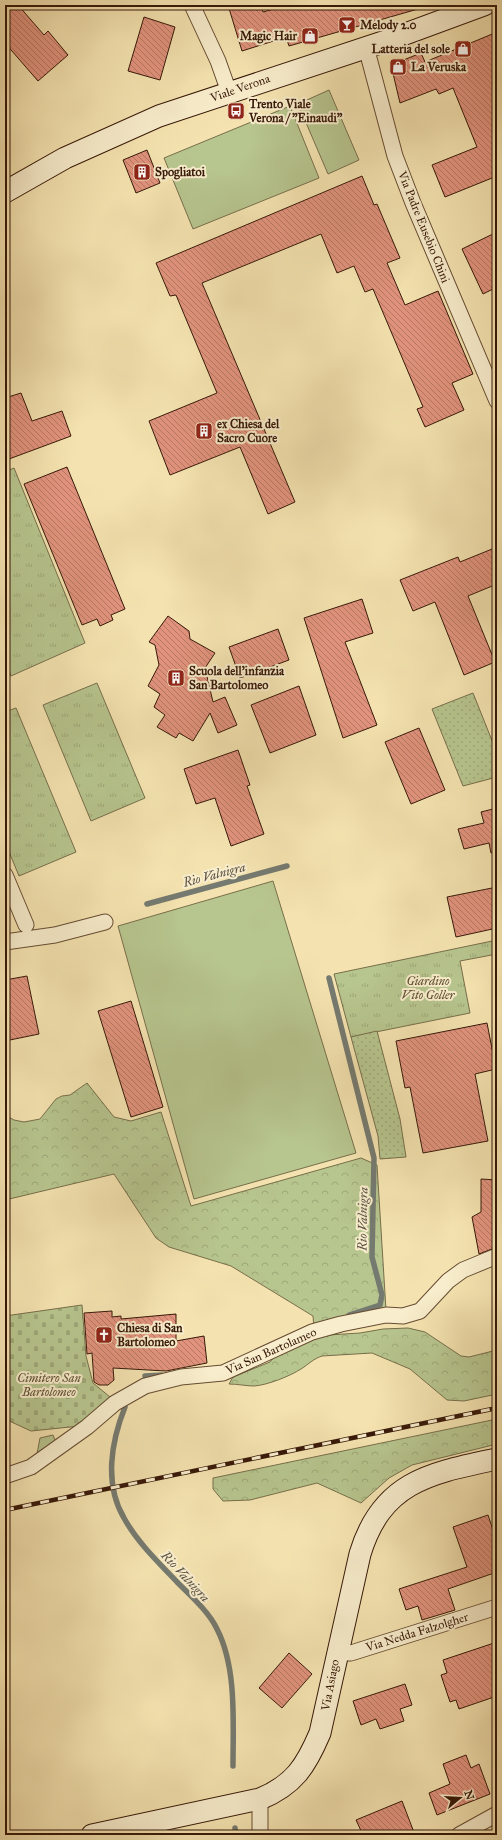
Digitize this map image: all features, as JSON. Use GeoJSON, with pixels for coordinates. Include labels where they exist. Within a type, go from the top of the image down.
{"type":"FeatureCollection","features":[{"type":"Feature","properties":{"kind":"main road","name":"Viale Verona"},"geometry":{"type":"LineString","coordinates":[[5,192],[35,174],[96,143],[158,116],[466,13],[484,5]]}},
{"type":"Feature","properties":{"kind":"main road","name":"Via Asiago"},"geometry":{"type":"LineString","coordinates":[[92,1835],[260,1799],[272,1794],[295,1778],[312,1754],[320,1734],[337,1653],[364,1541],[370,1526],[387,1503],[398,1493],[424,1477],[497,1459]]}},
{"type":"Feature","properties":{"kind":"street"},"geometry":{"type":"LineString","coordinates":[[192,5],[218,61],[229,92]]}},
{"type":"Feature","properties":{"kind":"street","name":"Via Padre Eusebio Chini"},"geometry":{"type":"LineString","coordinates":[[366,47],[398,162],[413,203],[497,401]]}},
{"type":"Feature","properties":{"kind":"street"},"geometry":{"type":"LineString","coordinates":[[5,875],[26,925]]}},
{"type":"Feature","properties":{"kind":"street"},"geometry":{"type":"LineString","coordinates":[[5,942],[55,935],[105,922]]}},
{"type":"Feature","properties":{"kind":"street","name":"Via San Bartolameo"},"geometry":{"type":"LineString","coordinates":[[5,1476],[31,1467],[88,1427],[115,1403],[145,1386],[181,1377],[223,1373],[305,1335],[342,1324],[386,1315],[403,1316],[420,1311],[448,1280],[463,1270],[497,1256]]}},
{"type":"Feature","properties":{"kind":"street","name":"Via Nedda Falzolgher"},"geometry":{"type":"LineString","coordinates":[[337,1653],[351,1653],[497,1607]]}},
{"type":"Feature","properties":{"kind":"street"},"geometry":{"type":"LineString","coordinates":[[260,1799],[260,1835]]}},
{"type":"Feature","properties":{"kind":"street"},"geometry":{"type":"LineString","coordinates":[[458,1835],[497,1814]]}},
{"type":"Feature","properties":{"kind":"green space"},"geometry":{"type":"Polygon","coordinates":[[[329,90],[359,160],[328,174],[298,104],[329,90]]]}},
{"type":"Feature","properties":{"kind":"green space"},"geometry":{"type":"Polygon","coordinates":[[[290,106],[319,178],[193,229],[164,158],[290,106]]]}},
{"type":"Feature","properties":{"kind":"green space"},"geometry":{"type":"Polygon","coordinates":[[[14,468],[85,643],[11,676],[5,660],[5,472],[14,468]]]}},
{"type":"Feature","properties":{"kind":"green space"},"geometry":{"type":"Polygon","coordinates":[[[97,683],[145,798],[91,821],[43,705],[97,683]]]}},
{"type":"Feature","properties":{"kind":"green space"},"geometry":{"type":"Polygon","coordinates":[[[473,693],[497,753],[497,777],[463,786],[432,709],[473,693]]]}},
{"type":"Feature","properties":{"kind":"green space"},"geometry":{"type":"Polygon","coordinates":[[[16,708],[76,852],[19,876],[5,842],[5,712],[16,708]]]}},
{"type":"Feature","properties":{"kind":"green space"},"geometry":{"type":"Polygon","coordinates":[[[273,881],[356,1153],[194,1199],[118,926],[273,881]]]}},
{"type":"Feature","properties":{"kind":"green space","name":"Giardino Vito Goller"},"geometry":{"type":"Polygon","coordinates":[[[497,940],[497,954],[460,961],[470,1013],[351,1037],[334,974],[497,940]]]}},
{"type":"Feature","properties":{"kind":"green space"},"geometry":{"type":"Polygon","coordinates":[[[377,1031],[400,1119],[406,1157],[380,1159],[378,1136],[351,1037],[377,1031]]]}},
{"type":"Feature","properties":{"kind":"green space"},"geometry":{"type":"Polygon","coordinates":[[[87,1083],[114,1117],[131,1121],[161,1112],[191,1206],[361,1158],[377,1165],[386,1310],[314,1329],[313,1316],[231,1266],[169,1247],[156,1238],[114,1174],[5,1200],[5,1115],[14,1120],[24,1122],[40,1119],[56,1099],[62,1096],[70,1095],[87,1083]]]}},
{"type":"Feature","properties":{"kind":"green space","name":"Cimitero San Bartolomeo"},"geometry":{"type":"Polygon","coordinates":[[[82,1305],[86,1356],[93,1383],[110,1397],[80,1426],[31,1431],[5,1419],[5,1316],[82,1305]]]}},
{"type":"Feature","properties":{"kind":"green space"},"geometry":{"type":"Polygon","coordinates":[[[408,1328],[425,1332],[461,1356],[469,1357],[497,1350],[497,1394],[464,1401],[447,1400],[410,1369],[372,1353],[322,1356],[279,1380],[254,1386],[229,1384],[233,1377],[270,1362],[275,1356],[304,1342],[328,1335],[408,1328]]]}},
{"type":"Feature","properties":{"kind":"green space"},"geometry":{"type":"Polygon","coordinates":[[[497,1419],[497,1444],[412,1465],[389,1478],[361,1503],[317,1483],[250,1500],[223,1501],[213,1489],[213,1478],[497,1419]]]}},
{"type":"Feature","properties":{"kind":"green space"},"geometry":{"type":"Polygon","coordinates":[[[53,1435],[57,1445],[36,1459],[40,1438],[53,1435]]]}},
{"type":"Feature","properties":{"kind":"building"},"geometry":{"type":"Polygon","coordinates":[[[5,5],[18,5],[44,35],[48,31],[68,55],[38,81],[5,43],[5,5]]]}},
{"type":"Feature","properties":{"kind":"building"},"geometry":{"type":"Polygon","coordinates":[[[228,5],[261,5],[263,12],[288,5],[418,5],[418,9],[289,46],[286,37],[242,51],[228,5]]]}},
{"type":"Feature","properties":{"kind":"building"},"geometry":{"type":"Polygon","coordinates":[[[144,17],[175,27],[160,80],[128,71],[144,17]]]}},
{"type":"Feature","properties":{"kind":"building"},"geometry":{"type":"Polygon","coordinates":[[[497,32],[497,176],[445,197],[432,165],[477,147],[453,88],[439,94],[436,89],[400,103],[391,65],[421,53],[425,62],[497,32]]]}},
{"type":"Feature","properties":{"kind":"building","name":"Spogliatoi"},"geometry":{"type":"Polygon","coordinates":[[[147,150],[160,183],[136,193],[123,160],[147,150]]]}},
{"type":"Feature","properties":{"kind":"building"},"geometry":{"type":"Polygon","coordinates":[[[362,176],[374,205],[377,204],[400,258],[387,263],[405,305],[438,291],[473,374],[452,383],[464,410],[425,427],[417,409],[423,407],[373,289],[365,292],[354,266],[337,273],[321,234],[202,283],[295,502],[268,514],[240,447],[170,475],[149,421],[217,393],[176,295],[170,296],[156,263],[362,176]]]}},
{"type":"Feature","properties":{"kind":"building"},"geometry":{"type":"Polygon","coordinates":[[[497,232],[497,287],[483,294],[462,249],[497,232]]]}},
{"type":"Feature","properties":{"kind":"building"},"geometry":{"type":"Polygon","coordinates":[[[21,393],[32,421],[62,411],[71,436],[9,459],[5,448],[5,398],[21,393]]]}},
{"type":"Feature","properties":{"kind":"building"},"geometry":{"type":"Polygon","coordinates":[[[67,467],[125,609],[111,615],[113,620],[100,626],[97,619],[82,625],[24,484],[67,467]]]}},
{"type":"Feature","properties":{"kind":"building"},"geometry":{"type":"Polygon","coordinates":[[[497,547],[497,584],[468,596],[495,662],[464,675],[435,602],[413,611],[400,580],[458,557],[460,562],[497,547]]]}},
{"type":"Feature","properties":{"kind":"building"},"geometry":{"type":"Polygon","coordinates":[[[362,599],[373,633],[345,642],[377,725],[343,738],[304,618],[362,599]]]}},
{"type":"Feature","properties":{"kind":"building","name":"Scuola dell'infanzia San Bartolomeo"},"geometry":{"type":"Polygon","coordinates":[[[168,616],[189,631],[190,639],[215,653],[205,668],[213,702],[225,697],[237,725],[218,733],[210,713],[193,741],[179,733],[176,738],[157,727],[165,715],[154,707],[160,694],[148,686],[159,665],[155,645],[149,642],[168,616]]]}},
{"type":"Feature","properties":{"kind":"building"},"geometry":{"type":"Polygon","coordinates":[[[278,629],[289,660],[240,678],[229,647],[278,629]]]}},
{"type":"Feature","properties":{"kind":"building"},"geometry":{"type":"Polygon","coordinates":[[[299,686],[316,735],[270,753],[251,705],[299,686]]]}},
{"type":"Feature","properties":{"kind":"building"},"geometry":{"type":"Polygon","coordinates":[[[419,728],[445,790],[411,804],[385,742],[419,728]]]}},
{"type":"Feature","properties":{"kind":"building"},"geometry":{"type":"Polygon","coordinates":[[[238,750],[250,785],[247,786],[264,834],[231,846],[215,798],[196,804],[184,769],[238,750]]]}},
{"type":"Feature","properties":{"kind":"building"},"geometry":{"type":"Polygon","coordinates":[[[497,808],[497,853],[491,853],[489,843],[464,849],[458,829],[484,823],[481,812],[497,808]]]}},
{"type":"Feature","properties":{"kind":"building"},"geometry":{"type":"Polygon","coordinates":[[[492,888],[497,913],[497,928],[456,937],[447,897],[492,888]]]}},
{"type":"Feature","properties":{"kind":"building"},"geometry":{"type":"Polygon","coordinates":[[[27,976],[39,1034],[5,1041],[5,980],[27,976]]]}},
{"type":"Feature","properties":{"kind":"building"},"geometry":{"type":"Polygon","coordinates":[[[131,1001],[163,1107],[131,1117],[98,1011],[131,1001]]]}},
{"type":"Feature","properties":{"kind":"building"},"geometry":{"type":"Polygon","coordinates":[[[487,1023],[496,1069],[475,1074],[488,1141],[423,1153],[410,1087],[405,1088],[396,1041],[487,1023]]]}},
{"type":"Feature","properties":{"kind":"building"},"geometry":{"type":"Polygon","coordinates":[[[481,1179],[497,1180],[497,1247],[479,1254],[472,1217],[481,1212],[481,1179]]]}},
{"type":"Feature","properties":{"kind":"building"},"geometry":{"type":"Polygon","coordinates":[[[112,1311],[112,1317],[121,1316],[121,1319],[176,1314],[176,1341],[204,1336],[207,1363],[166,1371],[113,1368],[114,1380],[108,1385],[99,1385],[94,1382],[92,1353],[87,1354],[84,1313],[112,1311]]]}},
{"type":"Feature","properties":{"kind":"building"},"geometry":{"type":"Polygon","coordinates":[[[488,1515],[497,1542],[497,1572],[448,1589],[455,1610],[422,1620],[418,1606],[406,1610],[399,1589],[467,1567],[453,1527],[488,1515]]]}},
{"type":"Feature","properties":{"kind":"building"},"geometry":{"type":"Polygon","coordinates":[[[497,1642],[497,1696],[459,1709],[456,1700],[450,1702],[441,1675],[447,1673],[443,1660],[497,1642]]]}},
{"type":"Feature","properties":{"kind":"building"},"geometry":{"type":"Polygon","coordinates":[[[289,1653],[312,1674],[282,1708],[259,1688],[289,1653]]]}},
{"type":"Feature","properties":{"kind":"building"},"geometry":{"type":"Polygon","coordinates":[[[405,1684],[412,1705],[400,1709],[404,1721],[380,1729],[376,1719],[361,1725],[353,1701],[405,1684]]]}},
{"type":"Feature","properties":{"kind":"building"},"geometry":{"type":"Polygon","coordinates":[[[466,1755],[471,1768],[479,1764],[490,1794],[437,1815],[429,1793],[450,1784],[443,1764],[466,1755]]]}},
{"type":"Feature","properties":{"kind":"building"},"geometry":{"type":"Polygon","coordinates":[[[402,1801],[415,1835],[363,1835],[356,1820],[402,1801]]]}},
{"type":"Feature","properties":{"kind":"waterway","name":"Rio Valnigra"},"geometry":{"type":"LineString","coordinates":[[147,904],[287,866]]}},
{"type":"Feature","properties":{"kind":"waterway","name":"Rio Valnigra"},"geometry":{"type":"LineString","coordinates":[[329,978],[374,1158],[372,1257],[382,1295],[380,1305],[349,1315]]}},
{"type":"Feature","properties":{"kind":"waterway","name":"Rio Valnigra"},"geometry":{"type":"LineString","coordinates":[[145,1376],[162,1375]]}},
{"type":"Feature","properties":{"kind":"waterway","name":"Rio Valnigra"},"geometry":{"type":"LineString","coordinates":[[125,1407],[120,1420],[113,1449],[112,1477],[118,1505],[129,1527],[142,1544],[163,1568],[199,1604],[217,1629],[228,1661],[231,1678],[233,1766]]}},
{"type":"Feature","properties":{"kind":"waterway","name":"Rio Valnigra"},"geometry":{"type":"LineString","coordinates":[[235,1828],[236,1835]]}},
{"type":"Feature","properties":{"kind":"railway"},"geometry":{"type":"LineString","coordinates":[[5,1510],[497,1408]]}},
{"type":"Feature","properties":{"kind":"place","name":"Melody 2.0"},"geometry":{"type":"Point","coordinates":[347,25]}},
{"type":"Feature","properties":{"kind":"place","name":"Magic Hair"},"geometry":{"type":"Point","coordinates":[310,36]}},
{"type":"Feature","properties":{"kind":"place","name":"Latteria del sole"},"geometry":{"type":"Point","coordinates":[463,49]}},
{"type":"Feature","properties":{"kind":"place","name":"La Veruska"},"geometry":{"type":"Point","coordinates":[398,67]}},
{"type":"Feature","properties":{"kind":"place","name":"Trento Viale Verona / \"Einaudi\""},"geometry":{"type":"Point","coordinates":[236,111]}},
{"type":"Feature","properties":{"kind":"place","name":"Spogliatoi"},"geometry":{"type":"Point","coordinates":[142,172]}},
{"type":"Feature","properties":{"kind":"place","name":"ex Chiesa del Sacro Cuore"},"geometry":{"type":"Point","coordinates":[204,431]}},
{"type":"Feature","properties":{"kind":"place","name":"Scuola dell'infanzia San Bartolomeo"},"geometry":{"type":"Point","coordinates":[176,678]}},
{"type":"Feature","properties":{"kind":"place","name":"Chiesa di San Bartolomeo"},"geometry":{"type":"Point","coordinates":[104,1335]}}]}
